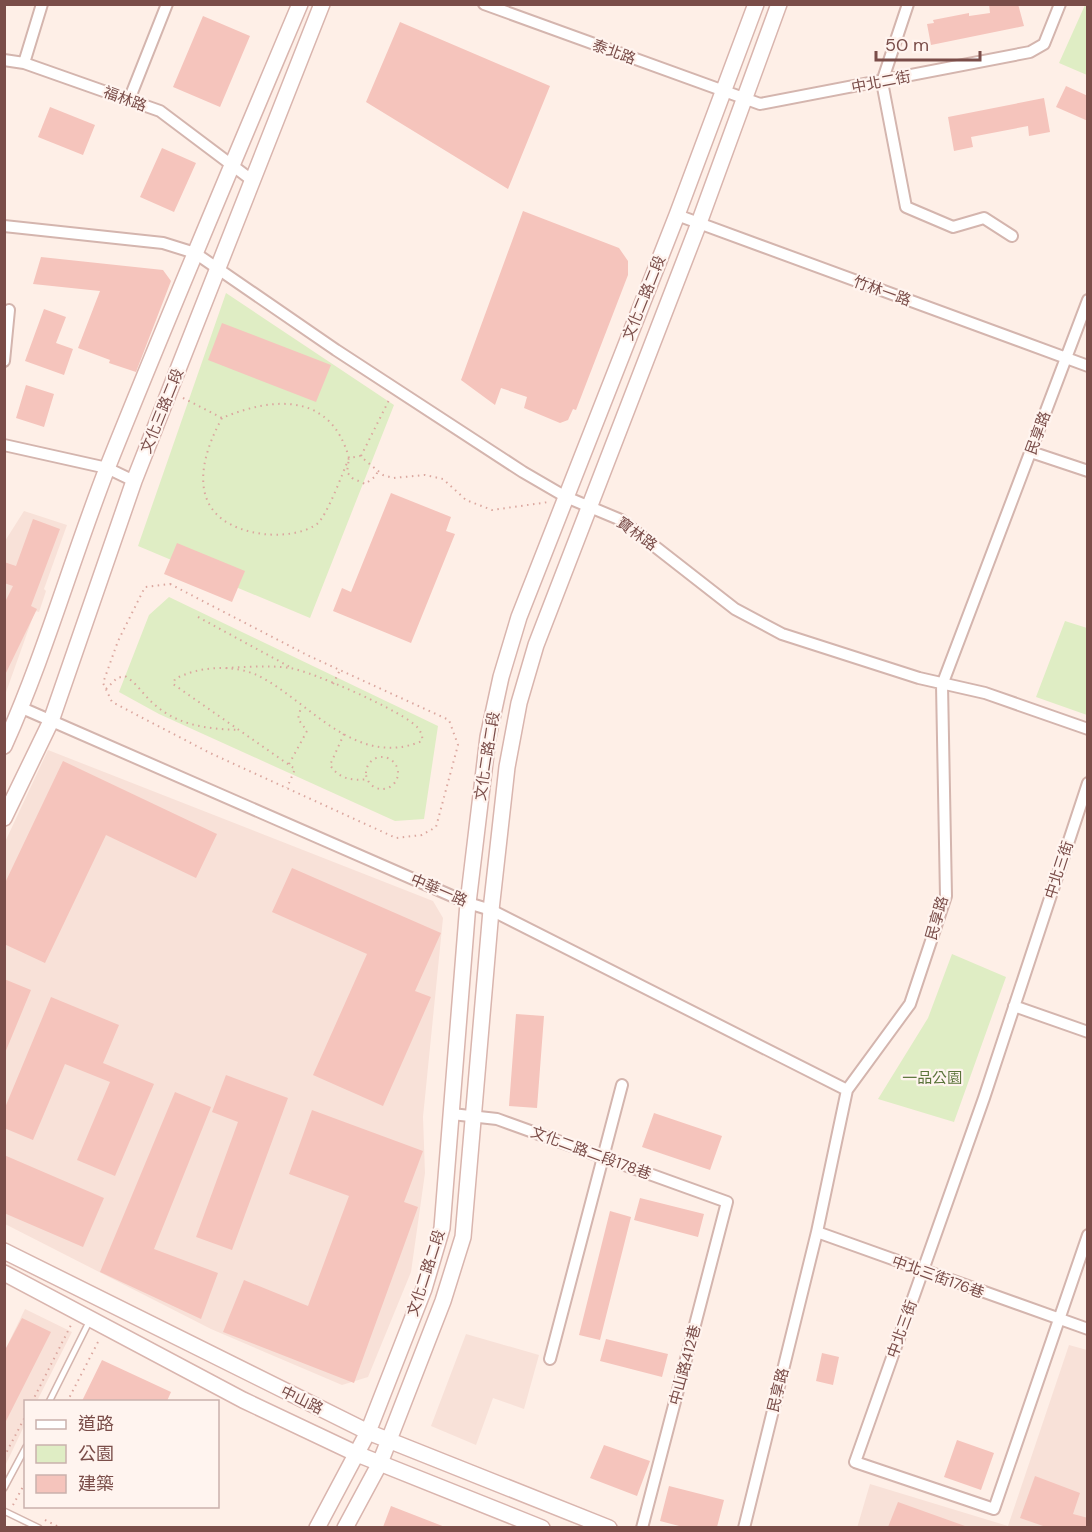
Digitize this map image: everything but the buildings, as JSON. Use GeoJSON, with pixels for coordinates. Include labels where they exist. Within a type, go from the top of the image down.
{"type":"FeatureCollection","features":[{"type":"Feature","properties":{"kind":"street"},"geometry":{"type":"LineString","coordinates":[[24,63],[42,4]]}},
{"type":"Feature","properties":{"kind":"street"},"geometry":{"type":"LineString","coordinates":[[129,100],[167,4]]}},
{"type":"Feature","properties":{"kind":"street","name":"文化三路二段"},"geometry":{"type":"LineString","coordinates":[[4,746],[22,708],[107,468],[300,4]]}},
{"type":"Feature","properties":{"kind":"street","name":"文化三路二段"},"geometry":{"type":"LineString","coordinates":[[4,818],[51,721],[134,481],[322,4]]}},
{"type":"Feature","properties":{"kind":"street","name":"泰北路"},"geometry":{"type":"LineString","coordinates":[[484,4],[744,100]]}},
{"type":"Feature","properties":{"kind":"street","name":"文化二路二段"},"geometry":{"type":"LineString","coordinates":[[317,1527],[368,1432],[424,1289],[442,1228],[468,903],[488,737],[501,677],[519,617],[677,215],[756,4]]}},
{"type":"Feature","properties":{"kind":"street","name":"文化二路二段"},"geometry":{"type":"LineString","coordinates":[[345,1527],[380,1463],[443,1301],[463,1237],[491,909],[507,767],[519,703],[536,645],[699,223],[779,4]]}},
{"type":"Feature","properties":{"kind":"street"},"geometry":{"type":"LineString","coordinates":[[908,4],[882,82],[906,207],[953,227],[984,218],[1012,236]]}},
{"type":"Feature","properties":{"kind":"street","name":"中北二街"},"geometry":{"type":"LineString","coordinates":[[744,100],[760,104],[1030,52],[1044,44],[1060,4]]}},
{"type":"Feature","properties":{"kind":"street","name":"福林路"},"geometry":{"type":"LineString","coordinates":[[4,60],[24,63],[160,111],[231,167],[253,181]]}},
{"type":"Feature","properties":{"kind":"street","name":"竹林一路"},"geometry":{"type":"LineString","coordinates":[[677,215],[1088,366]]}},
{"type":"Feature","properties":{"kind":"street","name":"寶林路"},"geometry":{"type":"LineString","coordinates":[[4,226],[163,243],[195,253],[503,459],[566,497],[621,520],[735,609],[782,634],[942,685],[986,693],[1088,729]]}},
{"type":"Feature","properties":{"kind":"street","name":"民享路"},"geometry":{"type":"LineString","coordinates":[[744,1527],[817,1232],[847,1090],[910,1004],[946,896],[942,685],[1088,300]]}},
{"type":"Feature","properties":{"kind":"street"},"geometry":{"type":"LineString","coordinates":[[4,361],[9,310]]}},
{"type":"Feature","properties":{"kind":"street"},"geometry":{"type":"LineString","coordinates":[[4,445],[107,468],[134,481]]}},
{"type":"Feature","properties":{"kind":"street"},"geometry":{"type":"LineString","coordinates":[[1031,452],[1088,471]]}},
{"type":"Feature","properties":{"kind":"street","name":"中華一路"},"geometry":{"type":"LineString","coordinates":[[22,708],[468,903],[491,909],[847,1090]]}},
{"type":"Feature","properties":{"kind":"street","name":"中北三街"},"geometry":{"type":"LineString","coordinates":[[1088,783],[1014,1006],[855,1462],[994,1509],[1088,1235]]}},
{"type":"Feature","properties":{"kind":"street"},"geometry":{"type":"LineString","coordinates":[[1014,1006],[1088,1032]]}},
{"type":"Feature","properties":{"kind":"street"},"geometry":{"type":"LineString","coordinates":[[550,1359],[622,1085]]}},
{"type":"Feature","properties":{"kind":"street","name":"文化二路二段178巷"},"geometry":{"type":"LineString","coordinates":[[452,1114],[497,1119],[727,1202]]}},
{"type":"Feature","properties":{"kind":"street","name":"中山路412巷"},"geometry":{"type":"LineString","coordinates":[[642,1527],[727,1202]]}},
{"type":"Feature","properties":{"kind":"street","name":"中北三街176巷"},"geometry":{"type":"LineString","coordinates":[[817,1232],[1088,1329]]}},
{"type":"Feature","properties":{"kind":"street","name":"中山路"},"geometry":{"type":"LineString","coordinates":[[4,1251],[368,1432],[609,1527]]}},
{"type":"Feature","properties":{"kind":"street","name":"中山路"},"geometry":{"type":"LineString","coordinates":[[4,1273],[243,1401],[357,1454],[542,1527]]}},
{"type":"Feature","properties":{"kind":"lane"},"geometry":{"type":"LineString","coordinates":[[49,1400],[84,1315]]}},
{"type":"Feature","properties":{"kind":"lane"},"geometry":{"type":"LineString","coordinates":[[4,1488],[24,1451]]}},
{"type":"Feature","properties":{"kind":"lane"},"geometry":{"type":"LineString","coordinates":[[4,1511],[39,1527]]}},
{"type":"Feature","properties":{"kind":"path"},"geometry":{"type":"LineString","coordinates":[[170,391],[222,418]]}},
{"type":"Feature","properties":{"kind":"path"},"geometry":{"type":"LineString","coordinates":[[361,456],[391,397]]}},
{"type":"Feature","properties":{"kind":"path"},"geometry":{"type":"LineString","coordinates":[[349,458],[327,511],[317,523],[303,530],[277,536],[253,532],[221,519],[212,510],[205,497],[202,471],[207,450],[222,418],[251,408],[300,405],[328,417],[338,429],[349,458],[347,472],[365,484],[376,476],[378,470]]}},
{"type":"Feature","properties":{"kind":"path"},"geometry":{"type":"LineString","coordinates":[[349,458],[361,456],[378,470],[393,478],[425,475],[442,479],[466,500],[492,510],[542,504],[566,497]]}},
{"type":"Feature","properties":{"kind":"path"},"geometry":{"type":"LineString","coordinates":[[170,584],[340,670],[449,720],[458,745],[436,827],[422,835],[396,838],[210,753],[112,702],[103,683],[118,641],[145,587],[170,584]]}},
{"type":"Feature","properties":{"kind":"path"},"geometry":{"type":"LineString","coordinates":[[198,616],[292,668],[400,715],[418,728],[423,736],[422,741],[409,746],[379,747],[344,734],[301,707],[259,676],[226,668]]}},
{"type":"Feature","properties":{"kind":"path"},"geometry":{"type":"LineString","coordinates":[[287,788],[295,769],[173,684],[175,679],[187,673],[226,668],[292,668]]}},
{"type":"Feature","properties":{"kind":"path"},"geometry":{"type":"LineString","coordinates":[[333,684],[340,670]]}},
{"type":"Feature","properties":{"kind":"path"},"geometry":{"type":"LineString","coordinates":[[106,689],[117,678],[125,676],[133,681],[155,705],[184,722],[207,728],[239,730]]}},
{"type":"Feature","properties":{"kind":"path"},"geometry":{"type":"LineString","coordinates":[[289,765],[307,731],[298,719],[301,707]]}},
{"type":"Feature","properties":{"kind":"path"},"geometry":{"type":"LineString","coordinates":[[344,734],[330,765],[345,778],[356,781],[368,779]]}},
{"type":"Feature","properties":{"kind":"path"},"geometry":{"type":"LineString","coordinates":[[388,758],[396,765],[396,781],[387,788],[376,788],[368,779],[367,766],[374,759],[388,758]]}},
{"type":"Feature","properties":{"kind":"path"},"geometry":{"type":"LineString","coordinates":[[33,1400],[84,1315]]}},
{"type":"Feature","properties":{"kind":"path"},"geometry":{"type":"LineString","coordinates":[[68,1400],[105,1327]]}},
{"type":"Feature","properties":{"kind":"path"},"geometry":{"type":"LineString","coordinates":[[4,1457],[24,1419]]}},
{"type":"Feature","properties":{"kind":"path"},"geometry":{"type":"LineString","coordinates":[[22,1509],[13,1505],[24,1485]]}},
{"type":"Feature","properties":{"kind":"path"},"geometry":{"type":"LineString","coordinates":[[42,1518],[61,1527]]}},
{"type":"Feature","properties":{"kind":"shaded area"},"geometry":{"type":"Polygon","coordinates":[[[24,511],[67,525],[44,589],[46,591],[39,612],[35,611],[5,695],[5,541],[24,511]]]}},
{"type":"Feature","properties":{"kind":"shaded area"},"geometry":{"type":"Polygon","coordinates":[[[48,750],[433,901],[443,918],[423,1117],[425,1173],[411,1272],[368,1377],[342,1385],[211,1329],[5,1224],[5,842],[48,750]]]}},
{"type":"Feature","properties":{"kind":"shaded area"},"geometry":{"type":"Polygon","coordinates":[[[25,1309],[72,1332],[38,1400],[24,1400],[24,1426],[5,1466],[5,1350],[25,1309]]]}},
{"type":"Feature","properties":{"kind":"shaded area"},"geometry":{"type":"Polygon","coordinates":[[[466,1334],[539,1355],[524,1409],[493,1398],[476,1445],[431,1426],[466,1334]]]}},
{"type":"Feature","properties":{"kind":"shaded area"},"geometry":{"type":"Polygon","coordinates":[[[1069,1345],[1087,1350],[1087,1527],[857,1528],[870,1484],[1008,1526],[1069,1345]]]}},
{"type":"Feature","properties":{"kind":"green space"},"geometry":{"type":"Polygon","coordinates":[[[1085,5],[1088,5],[1087,75],[1059,63],[1085,5]]]}},
{"type":"Feature","properties":{"kind":"green space"},"geometry":{"type":"Polygon","coordinates":[[[226,293],[394,405],[310,618],[138,546],[226,293]]]}},
{"type":"Feature","properties":{"kind":"green space"},"geometry":{"type":"Polygon","coordinates":[[[169,597],[438,726],[424,819],[395,821],[159,714],[119,692],[149,615],[169,597]]]}},
{"type":"Feature","properties":{"kind":"green space"},"geometry":{"type":"Polygon","coordinates":[[[1065,621],[1087,628],[1087,715],[1036,697],[1065,621]]]}},
{"type":"Feature","properties":{"kind":"green space","name":"一品公園"},"geometry":{"type":"Polygon","coordinates":[[[952,954],[1006,977],[954,1122],[878,1099],[928,1018],[952,954]]]}}]}
